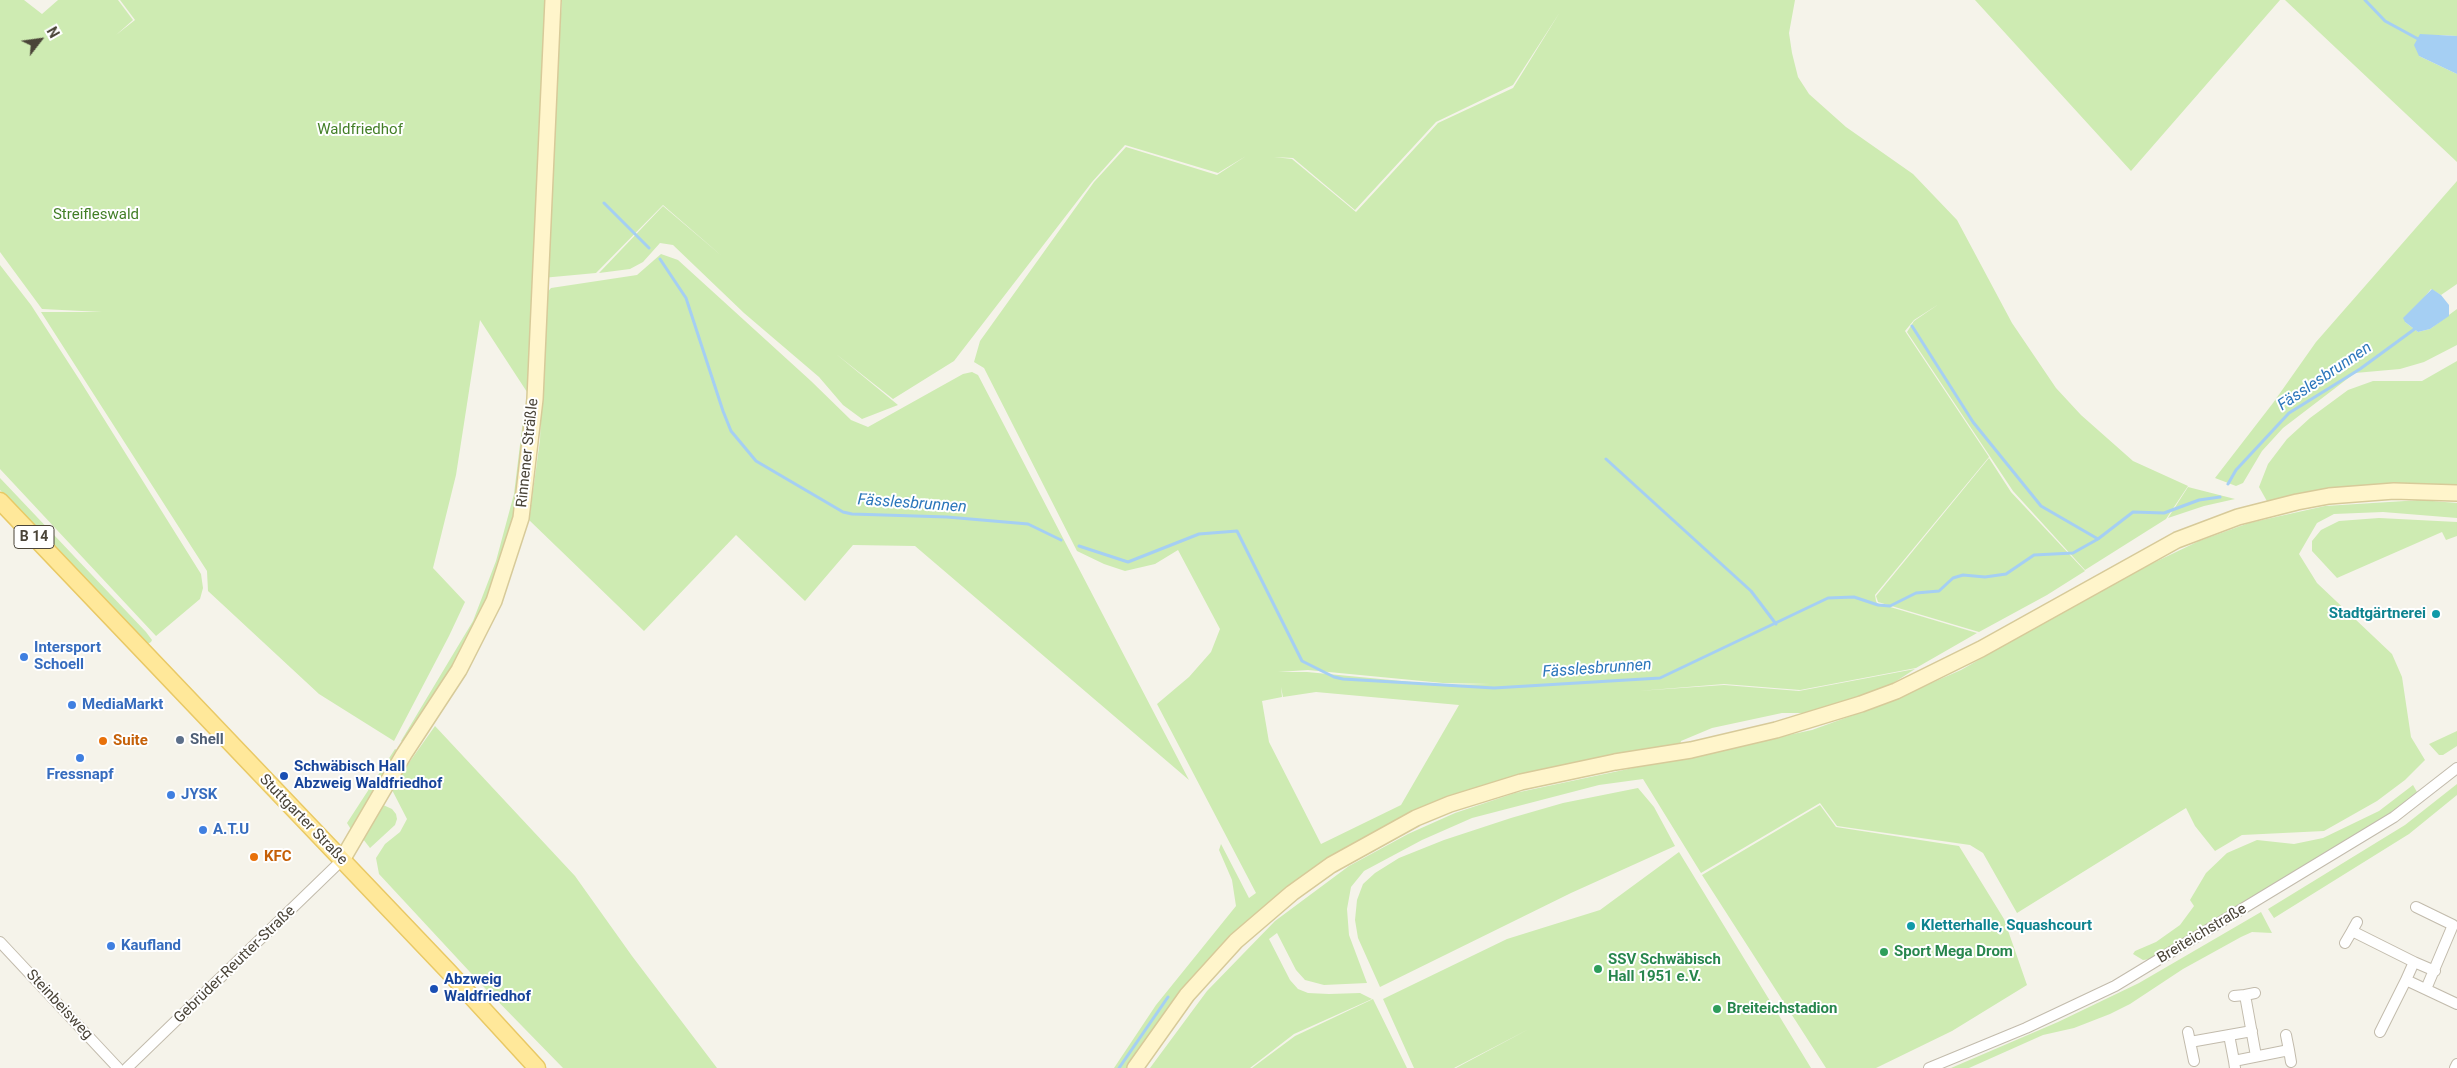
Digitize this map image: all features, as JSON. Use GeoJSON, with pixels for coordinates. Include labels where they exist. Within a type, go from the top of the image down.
{"type":"FeatureCollection","features":[{"type":"Feature","properties":{"kind":"main road","name":"Rinnener Sträßle"},"geometry":{"type":"LineString","coordinates":[[342,860],[404,754],[459,670],[494,601],[521,518],[535,399],[553,0]]}},
{"type":"Feature","properties":{"kind":"main road"},"geometry":{"type":"LineString","coordinates":[[1135,1068],[1187,995],[1236,941],[1292,893],[1331,865],[1416,818],[1450,804],[1520,782],[1615,762],[1691,750],[1776,730],[1870,701],[1896,691],[1981,649],[2163,546],[2238,517],[2328,496],[2394,491],[2457,493]]}},
{"type":"Feature","properties":{"kind":"main road","name":"Stuttgarter Straße"},"geometry":{"type":"LineString","coordinates":[[0,501],[537,1068]]}},
{"type":"Feature","properties":{"kind":"street","name":"Breiteichstraße"},"geometry":{"type":"LineString","coordinates":[[1929,1068],[2026,1028],[2114,986],[2394,817],[2457,768]]}},
{"type":"Feature","properties":{"kind":"street","name":"Gebrüder-Reutter-Straße"},"geometry":{"type":"LineString","coordinates":[[127,1068],[342,860]]}},
{"type":"Feature","properties":{"kind":"street"},"geometry":{"type":"LineString","coordinates":[[2416,907],[2455,925],[2426,989]]}},
{"type":"Feature","properties":{"kind":"street"},"geometry":{"type":"LineString","coordinates":[[2345,944],[2354,926],[2414,962],[2435,971]]}},
{"type":"Feature","properties":{"kind":"street","name":"Steinbeisweg"},"geometry":{"type":"LineString","coordinates":[[0,942],[118,1068]]}},
{"type":"Feature","properties":{"kind":"street"},"geometry":{"type":"LineString","coordinates":[[2380,1032],[2414,962]]}},
{"type":"Feature","properties":{"kind":"street"},"geometry":{"type":"LineString","coordinates":[[2406,980],[2457,1004]]}},
{"type":"Feature","properties":{"kind":"street"},"geometry":{"type":"LineString","coordinates":[[2245,995],[2256,1056]]}},
{"type":"Feature","properties":{"kind":"street"},"geometry":{"type":"LineString","coordinates":[[2194,1061],[2189,1037],[2229,1035],[2252,1031]]}},
{"type":"Feature","properties":{"kind":"street"},"geometry":{"type":"LineString","coordinates":[[2229,1035],[2234,1064],[2256,1056],[2289,1050]]}},
{"type":"Feature","properties":{"kind":"street"},"geometry":{"type":"LineString","coordinates":[[2286,1035],[2291,1062]]}},
{"type":"Feature","properties":{"kind":"street"},"geometry":{"type":"LineString","coordinates":[[2454,1068],[2457,1064]]}},
{"type":"Feature","properties":{"kind":"green space"},"geometry":{"type":"Polygon","coordinates":[[[0,0],[24,0],[42,14],[58,0],[118,0],[133,20],[116,35],[135,20],[120,0],[548,0],[527,392],[480,320],[456,475],[433,568],[465,602],[394,741],[319,694],[208,591],[207,571],[41,312],[102,312],[42,309],[0,252],[0,0]]]}},
{"type":"Feature","properties":{"kind":"green space"},"geometry":{"type":"Polygon","coordinates":[[[562,0],[1795,0],[1789,33],[1798,77],[1809,94],[1846,127],[1913,174],[1957,220],[2012,323],[2056,388],[2081,415],[2133,461],[2188,486],[2166,519],[2085,570],[2013,491],[1907,332],[1914,321],[1939,304],[1914,320],[1905,331],[1989,457],[1875,595],[1877,603],[1977,633],[1916,668],[1800,690],[1724,684],[1638,691],[1724,685],[1799,691],[1915,669],[1881,691],[1820,713],[1782,713],[1712,728],[1681,741],[1680,745],[1537,772],[1309,872],[1129,1068],[1114,1068],[1156,1005],[1236,906],[1232,880],[1219,850],[1221,844],[1249,898],[1256,893],[1157,704],[1189,677],[1211,652],[1220,629],[1178,550],[1155,564],[1125,571],[1104,564],[1077,551],[984,368],[974,362],[980,341],[1094,182],[1126,147],[1217,175],[1246,156],[1218,173],[1125,145],[1092,182],[954,361],[893,399],[836,354],[898,405],[862,419],[843,405],[819,377],[744,313],[673,245],[660,243],[643,262],[630,269],[599,273],[663,206],[723,257],[663,205],[596,273],[542,278],[562,0]],[[1560,12],[1513,85],[1436,122],[1355,210],[1293,158],[1274,157],[1292,159],[1356,212],[1438,123],[1513,88],[1560,12]],[[1308,670],[1278,672],[1307,672],[1444,685],[1490,684],[1443,683],[1308,670]],[[1281,687],[1282,697],[1262,701],[1269,742],[1321,844],[1401,805],[1459,705],[1316,692],[1283,697],[1281,687]]]}},
{"type":"Feature","properties":{"kind":"green space"},"geometry":{"type":"Polygon","coordinates":[[[1975,0],[2280,0],[2131,171],[1975,0]]]}},
{"type":"Feature","properties":{"kind":"green space"},"geometry":{"type":"Polygon","coordinates":[[[2285,0],[2457,0],[2457,36],[2439,35],[2419,56],[2457,74],[2457,162],[2285,0]]]}},
{"type":"Feature","properties":{"kind":"green space"},"geometry":{"type":"Polygon","coordinates":[[[2457,181],[2457,284],[2441,295],[2431,289],[2405,322],[2418,332],[2430,329],[2457,309],[2457,345],[2424,362],[2400,369],[2355,373],[2283,428],[2262,451],[2243,483],[2236,486],[2215,478],[2273,403],[2316,342],[2457,181]]]}},
{"type":"Feature","properties":{"kind":"green space"},"geometry":{"type":"Polygon","coordinates":[[[661,254],[678,260],[851,420],[868,427],[963,374],[972,372],[978,375],[1189,780],[915,546],[853,545],[805,601],[736,535],[644,631],[529,520],[540,440],[545,295],[551,288],[637,275],[661,254]]]}},
{"type":"Feature","properties":{"kind":"green space"},"geometry":{"type":"Polygon","coordinates":[[[0,265],[31,305],[201,574],[203,588],[200,599],[156,636],[0,469],[0,265]]]}},
{"type":"Feature","properties":{"kind":"green space"},"geometry":{"type":"Polygon","coordinates":[[[2457,361],[2457,488],[2268,503],[2259,487],[2268,464],[2287,439],[2310,418],[2348,390],[2373,381],[2422,381],[2457,361]]]}},
{"type":"Feature","properties":{"kind":"green space"},"geometry":{"type":"Polygon","coordinates":[[[527,408],[514,533],[469,643],[406,744],[401,741],[473,621],[496,561],[514,494],[524,412],[527,408]]]}},
{"type":"Feature","properties":{"kind":"green space"},"geometry":{"type":"Polygon","coordinates":[[[1989,458],[2011,492],[2085,571],[2047,595],[1979,632],[1878,602],[1876,596],[1989,458]]]}},
{"type":"Feature","properties":{"kind":"green space"},"geometry":{"type":"Polygon","coordinates":[[[0,478],[146,632],[152,640],[151,642],[146,645],[0,490],[0,478]]]}},
{"type":"Feature","properties":{"kind":"green space"},"geometry":{"type":"Polygon","coordinates":[[[2188,487],[2235,499],[2204,506],[2168,518],[2188,487]]]}},
{"type":"Feature","properties":{"kind":"green space"},"geometry":{"type":"Polygon","coordinates":[[[2421,500],[2457,503],[2457,518],[2383,512],[2334,514],[2317,523],[2299,554],[2317,583],[2392,654],[2402,677],[2411,737],[2425,760],[2405,780],[2377,801],[2324,831],[2242,835],[2215,851],[2195,826],[2186,808],[2017,913],[1983,853],[1970,845],[1837,826],[1820,803],[1701,873],[1643,779],[1599,785],[1472,818],[1422,840],[1364,871],[1351,887],[1347,909],[1349,935],[1367,983],[1324,985],[1305,980],[1296,970],[1277,933],[1269,939],[1290,980],[1298,989],[1308,993],[1360,993],[1372,999],[1294,1034],[1250,1068],[1150,1068],[1207,991],[1275,921],[1349,866],[1408,834],[1455,813],[1515,793],[1812,730],[1881,705],[1961,670],[2126,576],[2199,541],[2249,523],[2325,506],[2421,500]]]}},
{"type":"Feature","properties":{"kind":"green space"},"geometry":{"type":"Polygon","coordinates":[[[2379,518],[2457,522],[2457,536],[2446,540],[2442,532],[2337,578],[2312,551],[2312,541],[2321,530],[2339,521],[2379,518]]]}},
{"type":"Feature","properties":{"kind":"green space"},"geometry":{"type":"Polygon","coordinates":[[[435,726],[575,876],[632,956],[717,1068],[563,1068],[482,985],[379,874],[376,858],[385,844],[400,832],[407,819],[391,788],[435,726]]]}},
{"type":"Feature","properties":{"kind":"green space"},"geometry":{"type":"Polygon","coordinates":[[[2457,731],[2457,746],[2443,755],[2439,755],[2429,744],[2457,731]]]}},
{"type":"Feature","properties":{"kind":"green space"},"geometry":{"type":"Polygon","coordinates":[[[395,749],[401,752],[352,831],[347,823],[395,749]]]}},
{"type":"Feature","properties":{"kind":"green space"},"geometry":{"type":"Polygon","coordinates":[[[2457,784],[2457,795],[2409,834],[2274,918],[2268,909],[2405,825],[2457,784]]]}},
{"type":"Feature","properties":{"kind":"green space"},"geometry":{"type":"Polygon","coordinates":[[[2413,785],[2417,792],[2392,814],[2292,875],[2151,959],[2143,960],[2133,954],[2135,951],[2156,942],[2180,925],[2194,906],[2190,900],[2206,873],[2227,853],[2257,840],[2294,844],[2323,838],[2379,811],[2413,785]]]}},
{"type":"Feature","properties":{"kind":"green space"},"geometry":{"type":"Polygon","coordinates":[[[1638,788],[1654,807],[1675,846],[1571,893],[1380,987],[1358,938],[1355,920],[1357,900],[1363,884],[1375,873],[1399,858],[1444,840],[1511,818],[1563,803],[1638,788]]]}},
{"type":"Feature","properties":{"kind":"green space"},"geometry":{"type":"Polygon","coordinates":[[[381,804],[392,809],[397,819],[395,825],[370,848],[363,839],[381,804]]]}},
{"type":"Feature","properties":{"kind":"green space","name":"Sport Mega Drom"},"geometry":{"type":"Polygon","coordinates":[[[1820,805],[1836,827],[1959,846],[2004,919],[2027,985],[1952,1031],[1876,1068],[1826,1068],[1702,875],[1820,805]]]}},
{"type":"Feature","properties":{"kind":"green space","name":"SSV Schwäbisch Hall 1951 e.V."},"geometry":{"type":"Polygon","coordinates":[[[1679,852],[1811,1068],[1456,1068],[1529,1029],[1454,1068],[1414,1068],[1383,999],[1507,939],[1600,910],[1679,852]]]}},
{"type":"Feature","properties":{"kind":"green space"},"geometry":{"type":"Polygon","coordinates":[[[2261,912],[2272,933],[2252,932],[2241,937],[2183,969],[2130,1004],[2110,1014],[2074,1028],[2043,1035],[1969,1068],[1951,1068],[2058,1022],[2139,983],[2261,912]]]}},
{"type":"Feature","properties":{"kind":"green space"},"geometry":{"type":"Polygon","coordinates":[[[1373,999],[1407,1068],[1252,1068],[1295,1036],[1373,999]]]}},
{"type":"Feature","properties":{"kind":"water"},"geometry":{"type":"Polygon","coordinates":[[[2420,34],[2457,36],[2457,74],[2419,56],[2414,45],[2420,34]]]}},
{"type":"Feature","properties":{"kind":"water"},"geometry":{"type":"Polygon","coordinates":[[[2432,289],[2441,295],[2449,305],[2449,316],[2430,329],[2418,332],[2405,322],[2403,318],[2432,289]]]}},
{"type":"Feature","properties":{"kind":"waterway"},"geometry":{"type":"LineString","coordinates":[[2365,0],[2385,21],[2420,40]]}},
{"type":"Feature","properties":{"kind":"waterway","name":"Fässlesbrunnen"},"geometry":{"type":"LineString","coordinates":[[604,203],[649,248]]}},
{"type":"Feature","properties":{"kind":"waterway","name":"Fässlesbrunnen"},"geometry":{"type":"LineString","coordinates":[[660,259],[686,298],[731,431],[756,461],[843,512],[852,514],[947,517],[1028,524],[1061,540]]}},
{"type":"Feature","properties":{"kind":"waterway"},"geometry":{"type":"LineString","coordinates":[[1912,326],[1973,422],[2041,506],[2098,539]]}},
{"type":"Feature","properties":{"kind":"waterway","name":"Fässlesbrunnen"},"geometry":{"type":"LineString","coordinates":[[2228,484],[2236,470],[2289,413],[2360,369],[2416,328]]}},
{"type":"Feature","properties":{"kind":"waterway"},"geometry":{"type":"LineString","coordinates":[[1606,459],[1751,591],[1776,624]]}},
{"type":"Feature","properties":{"kind":"waterway","name":"Fässlesbrunnen"},"geometry":{"type":"LineString","coordinates":[[1079,546],[1128,562],[1199,534],[1237,531],[1302,661],[1334,677],[1343,679],[1494,688],[1660,678],[1828,598],[1854,597],[1878,605],[1890,606],[1916,593],[1939,591],[1953,578],[1963,575],[1985,577],[2006,574],[2034,555],[2073,553],[2098,539],[2133,512],[2164,513],[2199,500],[2220,497]]}},
{"type":"Feature","properties":{"kind":"waterway"},"geometry":{"type":"LineString","coordinates":[[1119,1068],[1168,997]]}},
{"type":"Feature","properties":{"kind":"place","name":"Stadtgärtnerei"},"geometry":{"type":"Point","coordinates":[2436,614]}},
{"type":"Feature","properties":{"kind":"place","name":"Intersport Schoell"},"geometry":{"type":"Point","coordinates":[24,657]}},
{"type":"Feature","properties":{"kind":"place","name":"MediaMarkt"},"geometry":{"type":"Point","coordinates":[72,705]}},
{"type":"Feature","properties":{"kind":"place","name":"Shell"},"geometry":{"type":"Point","coordinates":[180,740]}},
{"type":"Feature","properties":{"kind":"place","name":"Suite"},"geometry":{"type":"Point","coordinates":[103,741]}},
{"type":"Feature","properties":{"kind":"place","name":"Fressnapf"},"geometry":{"type":"Point","coordinates":[80,758]}},
{"type":"Feature","properties":{"kind":"place","name":"Schwäbisch Hall Abzweig Waldfriedhof"},"geometry":{"type":"Point","coordinates":[284,776]}},
{"type":"Feature","properties":{"kind":"place","name":"JYSK"},"geometry":{"type":"Point","coordinates":[171,795]}},
{"type":"Feature","properties":{"kind":"place","name":"A.T.U"},"geometry":{"type":"Point","coordinates":[203,830]}},
{"type":"Feature","properties":{"kind":"place","name":"KFC"},"geometry":{"type":"Point","coordinates":[254,857]}},
{"type":"Feature","properties":{"kind":"place","name":"Kletterhalle, Squashcourt"},"geometry":{"type":"Point","coordinates":[1911,926]}},
{"type":"Feature","properties":{"kind":"place","name":"Kaufland"},"geometry":{"type":"Point","coordinates":[111,946]}},
{"type":"Feature","properties":{"kind":"place","name":"Sport Mega Drom"},"geometry":{"type":"Point","coordinates":[1884,952]}},
{"type":"Feature","properties":{"kind":"place","name":"SSV Schwäbisch Hall 1951 e.V."},"geometry":{"type":"Point","coordinates":[1598,969]}},
{"type":"Feature","properties":{"kind":"place","name":"Abzweig Waldfriedhof"},"geometry":{"type":"Point","coordinates":[434,989]}},
{"type":"Feature","properties":{"kind":"place","name":"Breiteichstadion"},"geometry":{"type":"Point","coordinates":[1717,1009]}},
{"type":"Feature","properties":{"kind":"park label","name":"Waldfriedhof"},"geometry":{"type":"Point","coordinates":[360,130]}},
{"type":"Feature","properties":{"kind":"park label","name":"Streifleswald"},"geometry":{"type":"Point","coordinates":[96,215]}}]}
